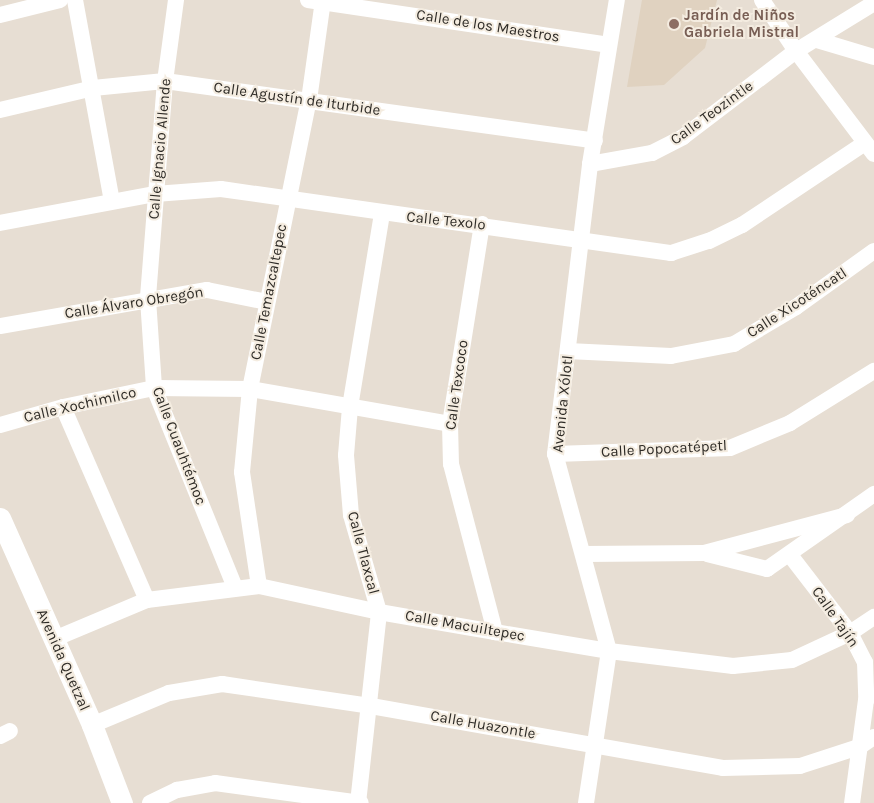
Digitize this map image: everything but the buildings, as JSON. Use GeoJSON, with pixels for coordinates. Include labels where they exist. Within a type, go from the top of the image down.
{"type":"FeatureCollection","features":[{"type":"Feature","properties":{"kind":"street"},"geometry":{"type":"LineString","coordinates":[[0,15],[60,0]]}},
{"type":"Feature","properties":{"kind":"street"},"geometry":{"type":"LineString","coordinates":[[75,0],[93,88],[112,201]]}},
{"type":"Feature","properties":{"kind":"street","name":"Calle Ignacio Allende"},"geometry":{"type":"LineString","coordinates":[[148,299],[165,81],[176,0]]}},
{"type":"Feature","properties":{"kind":"street","name":"Avenida Xólotl"},"geometry":{"type":"LineString","coordinates":[[586,803],[609,651],[584,554],[555,454],[583,241],[590,164],[608,45],[617,0]]}},
{"type":"Feature","properties":{"kind":"street"},"geometry":{"type":"LineString","coordinates":[[762,0],[796,51],[870,149]]}},
{"type":"Feature","properties":{"kind":"street","name":"Calle de los Maestros"},"geometry":{"type":"LineString","coordinates":[[318,1],[608,45]]}},
{"type":"Feature","properties":{"kind":"street","name":"Calle Temazcaltepec"},"geometry":{"type":"LineString","coordinates":[[259,586],[242,472],[250,389],[287,200],[309,100],[318,1]]}},
{"type":"Feature","properties":{"kind":"street","name":"Calle Teozintle"},"geometry":{"type":"LineString","coordinates":[[590,164],[652,153],[683,137],[796,51],[817,40],[874,3]]}},
{"type":"Feature","properties":{"kind":"street"},"geometry":{"type":"LineString","coordinates":[[817,40],[874,57]]}},
{"type":"Feature","properties":{"kind":"street","name":"Calle Agustín de Iturbide"},"geometry":{"type":"LineString","coordinates":[[0,110],[93,88],[165,81],[594,141]]}},
{"type":"Feature","properties":{"kind":"street","name":"Calle Texolo"},"geometry":{"type":"LineString","coordinates":[[0,223],[155,194],[221,189],[382,214],[482,224],[671,253],[709,241],[742,225],[870,149]]}},
{"type":"Feature","properties":{"kind":"street","name":"Calle Tlaxcal"},"geometry":{"type":"LineString","coordinates":[[359,803],[371,706],[379,612],[351,515],[346,455],[350,407],[382,214]]}},
{"type":"Feature","properties":{"kind":"street","name":"Calle Texcoco"},"geometry":{"type":"LineString","coordinates":[[482,224],[450,424],[452,464],[496,632]]}},
{"type":"Feature","properties":{"kind":"street","name":"Calle Xicoténcatl"},"geometry":{"type":"LineString","coordinates":[[568,351],[671,356],[734,344],[796,307],[874,251]]}},
{"type":"Feature","properties":{"kind":"street","name":"Calle Álvaro Obregón"},"geometry":{"type":"LineString","coordinates":[[0,326],[207,290],[267,302]]}},
{"type":"Feature","properties":{"kind":"street","name":"Calle Cuauhtémoc"},"geometry":{"type":"LineString","coordinates":[[148,299],[154,388],[235,587]]}},
{"type":"Feature","properties":{"kind":"street","name":"Calle Popocatépetl"},"geometry":{"type":"LineString","coordinates":[[555,454],[730,448],[790,423],[874,371]]}},
{"type":"Feature","properties":{"kind":"street","name":"Calle Xochimilco"},"geometry":{"type":"LineString","coordinates":[[0,425],[63,407],[154,388],[250,389],[450,424]]}},
{"type":"Feature","properties":{"kind":"street"},"geometry":{"type":"LineString","coordinates":[[63,407],[147,600]]}},
{"type":"Feature","properties":{"kind":"street"},"geometry":{"type":"LineString","coordinates":[[704,553],[767,569],[790,555],[874,494]]}},
{"type":"Feature","properties":{"kind":"street"},"geometry":{"type":"LineString","coordinates":[[584,554],[704,553],[847,515]]}},
{"type":"Feature","properties":{"kind":"street","name":"Avenida Quetzal"},"geometry":{"type":"LineString","coordinates":[[0,518],[92,725],[122,803]]}},
{"type":"Feature","properties":{"kind":"street","name":"Calle Tajín"},"geometry":{"type":"LineString","coordinates":[[790,555],[850,633],[865,662],[866,700],[852,803]]}},
{"type":"Feature","properties":{"kind":"street","name":"Calle Macuiltepec"},"geometry":{"type":"LineString","coordinates":[[54,639],[147,600],[235,587],[259,586],[379,612],[496,632],[609,651],[733,666],[792,660],[850,633],[874,616]]}},
{"type":"Feature","properties":{"kind":"street","name":"Calle Huazontle"},"geometry":{"type":"LineString","coordinates":[[92,725],[169,693],[222,684],[371,706],[723,768],[800,766],[859,747],[874,737]]}},
{"type":"Feature","properties":{"kind":"street"},"geometry":{"type":"LineString","coordinates":[[150,803],[177,790],[215,783],[359,803]]}},
{"type":"Feature","properties":{"kind":"shaded area","name":"Jardín de Niños Gabriela Mistral"},"geometry":{"type":"Polygon","coordinates":[[[642,0],[717,0],[705,48],[664,85],[627,87],[642,0]]]}},
{"type":"Feature","properties":{"kind":"place","name":"Jardín de Niños Gabriela Mistral"},"geometry":{"type":"Point","coordinates":[674,24]}}]}
